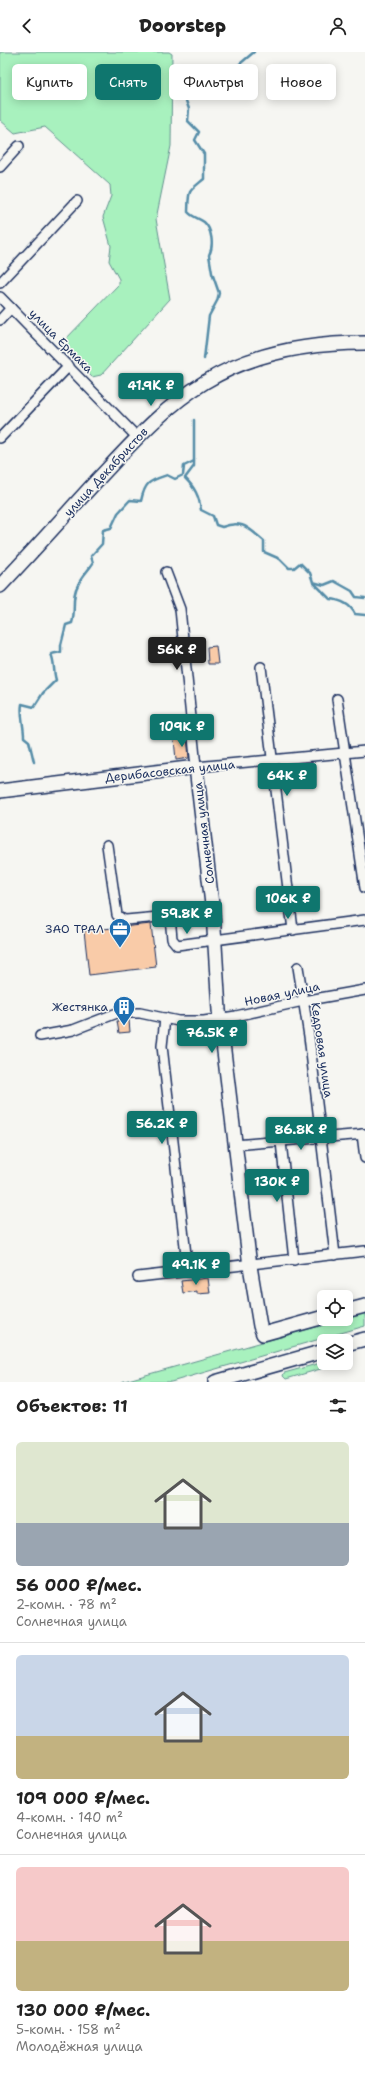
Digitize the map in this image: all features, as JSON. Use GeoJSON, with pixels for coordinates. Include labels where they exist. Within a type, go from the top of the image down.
{"type":"FeatureCollection","features":[{"type":"Feature","properties":{"kind":"street"},"geometry":{"type":"LineString","coordinates":[[0,167],[19,146]]}},
{"type":"Feature","properties":{"kind":"street"},"geometry":{"type":"LineString","coordinates":[[0,283],[78,201]]}},
{"type":"Feature","properties":{"kind":"street","name":"улица Ермака"},"geometry":{"type":"LineString","coordinates":[[0,298],[69,366],[137,437]]}},
{"type":"Feature","properties":{"kind":"street"},"geometry":{"type":"LineString","coordinates":[[0,320],[11,308]]}},
{"type":"Feature","properties":{"kind":"street","name":"улица Декабристов"},"geometry":{"type":"LineString","coordinates":[[0,586],[137,437],[186,394],[207,381],[242,365],[293,350],[312,346],[365,344]]}},
{"type":"Feature","properties":{"kind":"street"},"geometry":{"type":"LineString","coordinates":[[0,438],[69,366]]}},
{"type":"Feature","properties":{"kind":"street","name":"Солнечная улица"},"geometry":{"type":"LineString","coordinates":[[166,572],[181,614],[196,767],[213,913],[213,942],[220,1019],[250,1266],[258,1316],[263,1334],[317,1319]]}},
{"type":"Feature","properties":{"kind":"street"},"geometry":{"type":"LineString","coordinates":[[261,667],[293,930]]}},
{"type":"Feature","properties":{"kind":"street"},"geometry":{"type":"LineString","coordinates":[[337,698],[365,888]]}},
{"type":"Feature","properties":{"kind":"street","name":"Дерибасовская улица"},"geometry":{"type":"LineString","coordinates":[[0,791],[196,767],[365,751]]}},
{"type":"Feature","properties":{"kind":"street"},"geometry":{"type":"LineString","coordinates":[[107,845],[119,917],[126,920],[170,916],[172,939],[177,945],[213,942],[365,920]]}},
{"type":"Feature","properties":{"kind":"street","name":"Кедровая улица"},"geometry":{"type":"LineString","coordinates":[[298,967],[309,1036],[335,1255]]}},
{"type":"Feature","properties":{"kind":"street","name":"Новая улица"},"geometry":{"type":"LineString","coordinates":[[40,1036],[73,1030],[118,1013],[140,1013],[190,1021],[220,1019],[303,1001],[365,990]]}},
{"type":"Feature","properties":{"kind":"street"},"geometry":{"type":"LineString","coordinates":[[165,1018],[162,1046],[188,1272]]}},
{"type":"Feature","properties":{"kind":"street"},"geometry":{"type":"LineString","coordinates":[[235,1145],[321,1139],[364,1134],[365,1158]]}},
{"type":"Feature","properties":{"kind":"street"},"geometry":{"type":"LineString","coordinates":[[281,1142],[294,1260]]}},
{"type":"Feature","properties":{"kind":"street"},"geometry":{"type":"LineString","coordinates":[[138,1277],[250,1266],[365,1251]]}},
{"type":"Feature","properties":{"kind":"street"},"geometry":{"type":"LineString","coordinates":[[353,1309],[365,1306]]}},
{"type":"Feature","properties":{"kind":"street"},"geometry":{"type":"LineString","coordinates":[[353,1342],[365,1339]]}},
{"type":"Feature","properties":{"kind":"street"},"geometry":{"type":"LineString","coordinates":[[215,1382],[317,1353]]}},
{"type":"Feature","properties":{"kind":"green space"},"geometry":{"type":"Polygon","coordinates":[[[0,52],[169,52],[172,54],[172,64],[169,64],[169,100],[172,100],[171,146],[156,219],[170,299],[101,375],[92,377],[64,350],[62,343],[119,284],[119,279],[109,261],[111,246],[103,217],[111,196],[110,185],[45,127],[15,133],[0,120],[0,52]]]}},
{"type":"Feature","properties":{"kind":"green space"},"geometry":{"type":"Polygon","coordinates":[[[365,1313],[365,1326],[337,1334],[317,1334],[317,1340],[171,1382],[121,1382],[319,1326],[353,1326],[353,1316],[365,1313]]]}},
{"type":"Feature","properties":{"kind":"green space"},"geometry":{"type":"Polygon","coordinates":[[[317,1364],[317,1370],[286,1379],[283,1376],[284,1373],[317,1364]]]}},
{"type":"Feature","properties":{"kind":"building"},"geometry":{"type":"Polygon","coordinates":[[[216,646],[218,664],[208,664],[207,647],[216,646]]]}},
{"type":"Feature","properties":{"kind":"building"},"geometry":{"type":"Polygon","coordinates":[[[187,737],[189,758],[176,760],[174,739],[187,737]]]}},
{"type":"Feature","properties":{"kind":"building","name":"ЗАО ТРАЛ"},"geometry":{"type":"Polygon","coordinates":[[[151,924],[156,967],[89,975],[84,931],[151,924]]]}},
{"type":"Feature","properties":{"kind":"building","name":"Жестянка"},"geometry":{"type":"Polygon","coordinates":[[[129,1020],[130,1032],[119,1033],[117,1021],[129,1020]]]}},
{"type":"Feature","properties":{"kind":"building"},"geometry":{"type":"Polygon","coordinates":[[[208,1278],[210,1293],[197,1294],[197,1291],[183,1293],[181,1281],[208,1278]]]}},
{"type":"Feature","properties":{"kind":"waterway"},"geometry":{"type":"LineString","coordinates":[[204,359],[209,316],[217,301],[219,293],[212,273],[209,255],[212,242],[209,229],[204,222],[188,212],[190,192],[204,179],[204,154],[195,140],[199,132],[188,121],[189,109],[185,98],[192,95],[190,79],[197,75],[208,78],[218,75],[223,67],[235,68],[254,52]]}},
{"type":"Feature","properties":{"kind":"waterway"},"geometry":{"type":"LineString","coordinates":[[194,420],[194,466],[185,478],[196,492],[201,510],[213,516],[216,525],[222,527],[235,524],[245,526],[250,529],[264,541],[264,552],[280,559],[289,568],[294,568],[300,563],[310,573],[313,582],[324,585],[334,581],[352,591],[356,597],[365,598]]}},
{"type":"Feature","properties":{"kind":"waterway"},"geometry":{"type":"LineString","coordinates":[[34,762],[29,741],[24,737],[21,712],[22,704],[34,707],[43,693],[56,680],[51,654],[61,652],[61,645],[66,625],[72,623],[76,589],[81,579],[93,563],[91,556],[102,544],[103,530],[111,528],[118,513],[130,500],[141,501],[144,490],[149,483],[167,475],[175,479],[183,475],[184,466],[194,461]]}},
{"type":"Feature","properties":{"kind":"waterway"},"geometry":{"type":"LineString","coordinates":[[313,582],[330,599],[345,603],[355,614],[365,615]]}},
{"type":"Feature","properties":{"kind":"place","name":"ЗАО ТРАЛ"},"geometry":{"type":"Point","coordinates":[120,948]}},
{"type":"Feature","properties":{"kind":"place","name":"Жестянка"},"geometry":{"type":"Point","coordinates":[124,1026]}}]}
